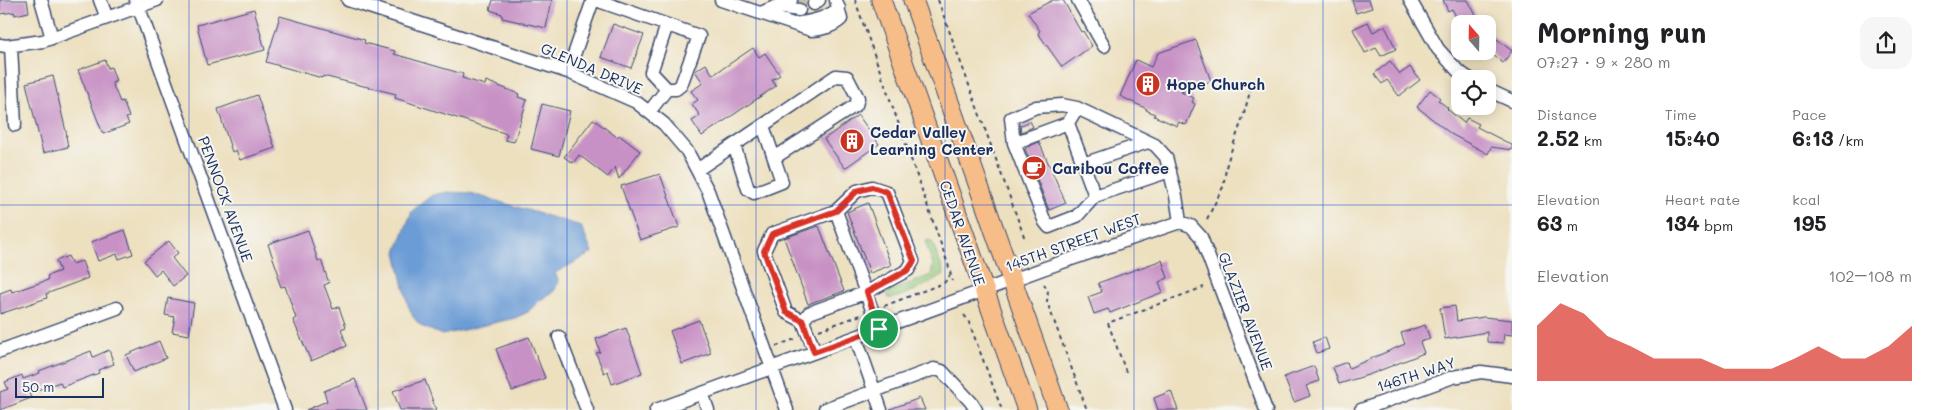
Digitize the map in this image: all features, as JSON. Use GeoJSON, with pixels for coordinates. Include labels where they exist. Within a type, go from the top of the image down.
{"type":"FeatureCollection","features":[{"type":"Feature","properties":{"kind":"highway","name":"CEDAR AVENUE"},"geometry":{"type":"LineString","coordinates":[[882,0],[1026,410]]}},
{"type":"Feature","properties":{"kind":"highway","name":"CEDAR AVENUE"},"geometry":{"type":"LineString","coordinates":[[913,0],[1058,410]]}},
{"type":"Feature","properties":{"kind":"street"},"geometry":{"type":"LineString","coordinates":[[41,0],[52,38]]}},
{"type":"Feature","properties":{"kind":"street"},"geometry":{"type":"LineString","coordinates":[[100,0],[107,18]]}},
{"type":"Feature","properties":{"kind":"street"},"geometry":{"type":"LineString","coordinates":[[15,125],[5,45],[43,41],[107,18],[138,3],[157,0]]}},
{"type":"Feature","properties":{"kind":"street","name":"GLENDA DRIVE"},"geometry":{"type":"LineString","coordinates":[[348,0],[568,72],[636,102],[664,124],[687,151],[708,191],[787,410]]}},
{"type":"Feature","properties":{"kind":"street"},"geometry":{"type":"LineString","coordinates":[[568,72],[594,0],[667,25],[699,36],[681,85],[676,89],[667,89],[651,72],[667,25]]}},
{"type":"Feature","properties":{"kind":"street"},"geometry":{"type":"LineString","coordinates":[[1078,0],[1104,46]]}},
{"type":"Feature","properties":{"kind":"street"},"geometry":{"type":"LineString","coordinates":[[1410,0],[1438,49],[1457,70]]}},
{"type":"Feature","properties":{"kind":"street"},"geometry":{"type":"LineString","coordinates":[[727,1],[811,30],[839,22],[841,19],[837,4]]}},
{"type":"Feature","properties":{"kind":"street","name":"PENNOCK AVENUE"},"geometry":{"type":"LineString","coordinates":[[138,3],[285,410]]}},
{"type":"Feature","properties":{"kind":"street"},"geometry":{"type":"LineString","coordinates":[[761,14],[789,4]]}},
{"type":"Feature","properties":{"kind":"street"},"geometry":{"type":"LineString","coordinates":[[697,170],[836,76],[847,77],[858,98],[856,105],[774,158]]}},
{"type":"Feature","properties":{"kind":"street"},"geometry":{"type":"LineString","coordinates":[[649,112],[667,89]]}},
{"type":"Feature","properties":{"kind":"street"},"geometry":{"type":"LineString","coordinates":[[1496,94],[1512,101]]}},
{"type":"Feature","properties":{"kind":"street"},"geometry":{"type":"LineString","coordinates":[[1170,171],[1095,196],[1077,216],[1049,227],[1045,222],[1014,143],[1011,118],[1036,107],[1062,105],[1078,108],[1155,145],[1166,156],[1185,224]]}},
{"type":"Feature","properties":{"kind":"street"},"geometry":{"type":"LineString","coordinates":[[1014,143],[1068,123],[1078,108]]}},
{"type":"Feature","properties":{"kind":"street"},"geometry":{"type":"LineString","coordinates":[[1068,123],[1095,196]]}},
{"type":"Feature","properties":{"kind":"street"},"geometry":{"type":"LineString","coordinates":[[734,145],[748,189],[754,193],[782,182],[763,126]]}},
{"type":"Feature","properties":{"kind":"street"},"geometry":{"type":"LineString","coordinates":[[1083,164],[1148,142]]}},
{"type":"Feature","properties":{"kind":"street"},"geometry":{"type":"LineString","coordinates":[[803,321],[809,313],[867,292],[908,270],[914,261],[887,192],[872,187],[857,191],[836,211],[772,234],[764,251],[786,312],[803,321],[814,352]]}},
{"type":"Feature","properties":{"kind":"street"},"geometry":{"type":"LineString","coordinates":[[836,211],[879,329]]}},
{"type":"Feature","properties":{"kind":"street","name":"145TH STREET WEST"},"geometry":{"type":"LineString","coordinates":[[656,410],[679,406],[702,393],[814,352],[1012,281],[1185,224]]}},
{"type":"Feature","properties":{"kind":"street","name":"GLAZIER AVENUE"},"geometry":{"type":"LineString","coordinates":[[1185,224],[1201,237],[1266,410]]}},
{"type":"Feature","properties":{"kind":"street"},"geometry":{"type":"LineString","coordinates":[[0,351],[116,308]]}},
{"type":"Feature","properties":{"kind":"street"},"geometry":{"type":"LineString","coordinates":[[560,336],[587,410]]}},
{"type":"Feature","properties":{"kind":"street"},"geometry":{"type":"LineString","coordinates":[[856,338],[881,410]]}},
{"type":"Feature","properties":{"kind":"street"},"geometry":{"type":"LineString","coordinates":[[824,409],[934,369],[942,371],[976,410]]}},
{"type":"Feature","properties":{"kind":"street","name":"146TH WAY"},"geometry":{"type":"LineString","coordinates":[[1361,410],[1453,377],[1481,372],[1512,376]]}},
{"type":"Feature","properties":{"kind":"street"},"geometry":{"type":"LineString","coordinates":[[702,393],[708,410]]}},
{"type":"Feature","properties":{"kind":"path"},"geometry":{"type":"LineString","coordinates":[[855,0],[950,266],[952,281]]}},
{"type":"Feature","properties":{"kind":"path"},"geometry":{"type":"LineString","coordinates":[[938,0],[1024,239]]}},
{"type":"Feature","properties":{"kind":"path"},"geometry":{"type":"LineString","coordinates":[[1207,219],[1223,187],[1227,163],[1252,84]]}},
{"type":"Feature","properties":{"kind":"path"},"geometry":{"type":"LineString","coordinates":[[1044,284],[1048,290],[1047,302],[1087,410]]}},
{"type":"Feature","properties":{"kind":"path"},"geometry":{"type":"LineString","coordinates":[[1126,372],[1108,323],[1204,287]]}},
{"type":"Feature","properties":{"kind":"path"},"geometry":{"type":"LineString","coordinates":[[853,312],[855,317]]}},
{"type":"Feature","properties":{"kind":"path"},"geometry":{"type":"LineString","coordinates":[[964,315],[968,320],[1002,410]]}},
{"type":"Feature","properties":{"kind":"green space"},"geometry":{"type":"Polygon","coordinates":[[[928,240],[932,242],[944,273],[943,276],[907,294],[888,298],[887,292],[931,275],[933,265],[926,244],[928,240]]]}},
{"type":"Feature","properties":{"kind":"water"},"geometry":{"type":"Polygon","coordinates":[[[447,192],[470,193],[581,226],[592,253],[555,273],[559,282],[554,291],[539,301],[528,312],[515,318],[442,335],[421,326],[413,317],[408,305],[396,252],[412,211],[432,195],[447,192]]]}},
{"type":"Feature","properties":{"kind":"building"},"geometry":{"type":"Polygon","coordinates":[[[0,0],[27,0],[29,12],[15,15],[14,12],[0,14],[0,0]]]}},
{"type":"Feature","properties":{"kind":"building"},"geometry":{"type":"Polygon","coordinates":[[[493,0],[552,0],[546,28],[502,18],[502,14],[490,10],[493,0]]]}},
{"type":"Feature","properties":{"kind":"building"},"geometry":{"type":"Polygon","coordinates":[[[1053,0],[1063,0],[1081,32],[1083,31],[1092,46],[1062,67],[1038,33],[1040,31],[1028,13],[1053,0]]]}},
{"type":"Feature","properties":{"kind":"building"},"geometry":{"type":"Polygon","coordinates":[[[1352,0],[1369,0],[1372,8],[1356,13],[1352,0]]]}},
{"type":"Feature","properties":{"kind":"building"},"geometry":{"type":"Polygon","coordinates":[[[1443,0],[1468,0],[1476,15],[1455,15],[1452,9],[1448,11],[1443,0]]]}},
{"type":"Feature","properties":{"kind":"building"},"geometry":{"type":"Polygon","coordinates":[[[254,9],[265,50],[207,65],[197,25],[254,9]]]}},
{"type":"Feature","properties":{"kind":"building"},"geometry":{"type":"Polygon","coordinates":[[[280,16],[365,40],[364,43],[395,51],[394,54],[463,74],[462,78],[485,85],[486,81],[519,94],[518,97],[527,100],[514,142],[505,140],[507,134],[395,98],[396,94],[323,76],[322,78],[266,62],[280,16]]]}},
{"type":"Feature","properties":{"kind":"building"},"geometry":{"type":"Polygon","coordinates":[[[1368,22],[1373,32],[1385,26],[1396,49],[1381,56],[1376,48],[1365,53],[1353,29],[1368,22]]]}},
{"type":"Feature","properties":{"kind":"building"},"geometry":{"type":"Polygon","coordinates":[[[613,24],[644,35],[631,68],[601,57],[613,24]]]}},
{"type":"Feature","properties":{"kind":"building"},"geometry":{"type":"Polygon","coordinates":[[[1496,38],[1512,51],[1503,63],[1496,57],[1496,38]]]}},
{"type":"Feature","properties":{"kind":"building","name":"Hope Church"},"geometry":{"type":"Polygon","coordinates":[[[1196,40],[1211,81],[1181,92],[1194,98],[1192,102],[1195,104],[1186,125],[1179,122],[1177,126],[1154,116],[1155,114],[1147,109],[1120,96],[1136,60],[1151,67],[1158,53],[1196,40]]]}},
{"type":"Feature","properties":{"kind":"building"},"geometry":{"type":"Polygon","coordinates":[[[753,48],[759,57],[765,53],[780,75],[772,80],[776,86],[702,136],[692,121],[700,116],[692,104],[698,100],[691,91],[703,83],[695,71],[706,64],[713,75],[753,48]]]}},
{"type":"Feature","properties":{"kind":"building"},"geometry":{"type":"Polygon","coordinates":[[[105,60],[108,68],[111,67],[116,81],[112,83],[120,102],[123,101],[129,117],[126,118],[129,124],[103,134],[78,70],[105,60]]]}},
{"type":"Feature","properties":{"kind":"building"},"geometry":{"type":"Polygon","coordinates":[[[1390,61],[1400,74],[1410,67],[1420,80],[1399,96],[1387,80],[1382,84],[1374,74],[1390,61]]]}},
{"type":"Feature","properties":{"kind":"building"},"geometry":{"type":"Polygon","coordinates":[[[53,76],[68,147],[43,153],[26,83],[53,76]]]}},
{"type":"Feature","properties":{"kind":"building"},"geometry":{"type":"Polygon","coordinates":[[[1430,90],[1440,98],[1438,100],[1448,108],[1451,115],[1454,115],[1464,123],[1467,118],[1479,124],[1477,127],[1512,145],[1512,150],[1491,147],[1488,154],[1451,134],[1417,107],[1430,90]]]}},
{"type":"Feature","properties":{"kind":"building"},"geometry":{"type":"Polygon","coordinates":[[[257,95],[275,148],[240,160],[236,150],[232,152],[218,109],[257,95]]]}},
{"type":"Feature","properties":{"kind":"building"},"geometry":{"type":"Polygon","coordinates":[[[542,104],[570,111],[559,156],[531,149],[542,104]]]}},
{"type":"Feature","properties":{"kind":"building","name":"Cedar Valley Learning Center"},"geometry":{"type":"Polygon","coordinates":[[[858,115],[879,144],[845,168],[824,139],[858,115]]]}},
{"type":"Feature","properties":{"kind":"building"},"geometry":{"type":"Polygon","coordinates":[[[593,119],[640,151],[619,179],[615,167],[608,177],[579,155],[573,163],[564,157],[593,119]]]}},
{"type":"Feature","properties":{"kind":"building"},"geometry":{"type":"Polygon","coordinates":[[[1030,121],[1033,127],[1021,132],[1020,126],[1030,121]]]}},
{"type":"Feature","properties":{"kind":"building"},"geometry":{"type":"Polygon","coordinates":[[[1039,142],[1066,203],[1049,210],[1025,148],[1039,142]]]}},
{"type":"Feature","properties":{"kind":"building"},"geometry":{"type":"Polygon","coordinates":[[[660,174],[679,227],[640,240],[621,186],[660,174]]]}},
{"type":"Feature","properties":{"kind":"building"},"geometry":{"type":"Polygon","coordinates":[[[868,203],[891,265],[870,273],[847,212],[868,203]]]}},
{"type":"Feature","properties":{"kind":"building"},"geometry":{"type":"Polygon","coordinates":[[[819,226],[844,291],[808,304],[784,238],[819,226]]]}},
{"type":"Feature","properties":{"kind":"building"},"geometry":{"type":"Polygon","coordinates":[[[125,230],[133,254],[119,259],[117,254],[98,261],[91,242],[125,230]]]}},
{"type":"Feature","properties":{"kind":"building"},"geometry":{"type":"Polygon","coordinates":[[[308,230],[318,261],[321,260],[329,283],[324,285],[333,309],[339,307],[346,327],[341,329],[347,346],[311,361],[293,320],[296,318],[285,286],[281,287],[277,276],[279,275],[268,244],[308,230]]]}},
{"type":"Feature","properties":{"kind":"building"},"geometry":{"type":"Polygon","coordinates":[[[169,241],[178,253],[172,258],[186,276],[173,286],[161,270],[155,275],[144,261],[169,241]]]}},
{"type":"Feature","properties":{"kind":"building"},"geometry":{"type":"Polygon","coordinates":[[[68,256],[72,264],[82,261],[88,278],[46,294],[47,298],[0,314],[0,293],[11,289],[12,292],[48,280],[47,276],[60,271],[56,261],[68,256]]]}},
{"type":"Feature","properties":{"kind":"building"},"geometry":{"type":"Polygon","coordinates":[[[1162,260],[1168,278],[1159,282],[1163,292],[1110,313],[1108,309],[1094,314],[1088,297],[1102,292],[1098,283],[1162,260]]]}},
{"type":"Feature","properties":{"kind":"building"},"geometry":{"type":"Polygon","coordinates":[[[168,298],[194,303],[189,335],[172,332],[175,317],[165,315],[168,298]]]}},
{"type":"Feature","properties":{"kind":"building"},"geometry":{"type":"Polygon","coordinates":[[[1455,306],[1457,321],[1484,317],[1512,320],[1512,335],[1504,334],[1503,343],[1487,342],[1487,332],[1445,339],[1440,308],[1455,306]]]}},
{"type":"Feature","properties":{"kind":"building"},"geometry":{"type":"Polygon","coordinates":[[[699,320],[711,353],[682,364],[670,331],[699,320]]]}},
{"type":"Feature","properties":{"kind":"building"},"geometry":{"type":"Polygon","coordinates":[[[1425,325],[1430,339],[1420,342],[1424,353],[1371,374],[1339,384],[1333,367],[1347,362],[1349,368],[1405,344],[1401,333],[1425,325]]]}},
{"type":"Feature","properties":{"kind":"building"},"geometry":{"type":"Polygon","coordinates":[[[626,328],[642,373],[612,384],[608,371],[604,373],[596,353],[600,352],[596,339],[626,328]]]}},
{"type":"Feature","properties":{"kind":"building"},"geometry":{"type":"Polygon","coordinates":[[[529,337],[545,378],[512,391],[496,349],[529,337]]]}},
{"type":"Feature","properties":{"kind":"building"},"geometry":{"type":"Polygon","coordinates":[[[1325,337],[1329,349],[1317,353],[1313,342],[1325,337]]]}},
{"type":"Feature","properties":{"kind":"building"},"geometry":{"type":"Polygon","coordinates":[[[159,341],[166,358],[134,372],[126,355],[159,341]]]}},
{"type":"Feature","properties":{"kind":"building"},"geometry":{"type":"Polygon","coordinates":[[[109,350],[114,364],[98,370],[99,373],[62,387],[60,382],[29,393],[31,398],[0,410],[0,392],[8,389],[5,382],[22,375],[23,379],[40,373],[39,371],[91,351],[93,357],[109,350]]]}},
{"type":"Feature","properties":{"kind":"building"},"geometry":{"type":"Polygon","coordinates":[[[1314,366],[1319,381],[1306,386],[1310,396],[1294,402],[1284,377],[1314,366]]]}},
{"type":"Feature","properties":{"kind":"building"},"geometry":{"type":"Polygon","coordinates":[[[355,379],[367,410],[306,410],[327,401],[324,391],[355,379]]]}},
{"type":"Feature","properties":{"kind":"building"},"geometry":{"type":"Polygon","coordinates":[[[425,380],[436,410],[400,410],[393,391],[425,380]]]}},
{"type":"Feature","properties":{"kind":"building"},"geometry":{"type":"Polygon","coordinates":[[[1171,391],[1178,410],[1158,410],[1154,398],[1171,391]]]}},
{"type":"Feature","properties":{"kind":"building"},"geometry":{"type":"Polygon","coordinates":[[[920,398],[925,410],[890,409],[920,398]]]}},
{"type":"Feature","properties":{"kind":"tunnel"},"geometry":{"type":"LineString","coordinates":[[795,4],[808,0]]}},
{"type":"Feature","properties":{"kind":"place","name":"Hope Church"},"geometry":{"type":"Point","coordinates":[1148,84]}},
{"type":"Feature","properties":{"kind":"place","name":"Cedar Valley Learning Center"},"geometry":{"type":"Point","coordinates":[852,141]}},
{"type":"Feature","properties":{"kind":"place","name":"Caribou Coffee"},"geometry":{"type":"Point","coordinates":[1034,168]}},
{"type":"Feature","properties":{"kind":"route"},"geometry":{"type":"LineString","coordinates":[[872,187],[887,192],[914,261],[908,270],[867,292],[879,329],[814,352],[803,321],[786,312],[769,268],[764,251],[772,234],[836,211],[857,191],[872,187]]}}]}
